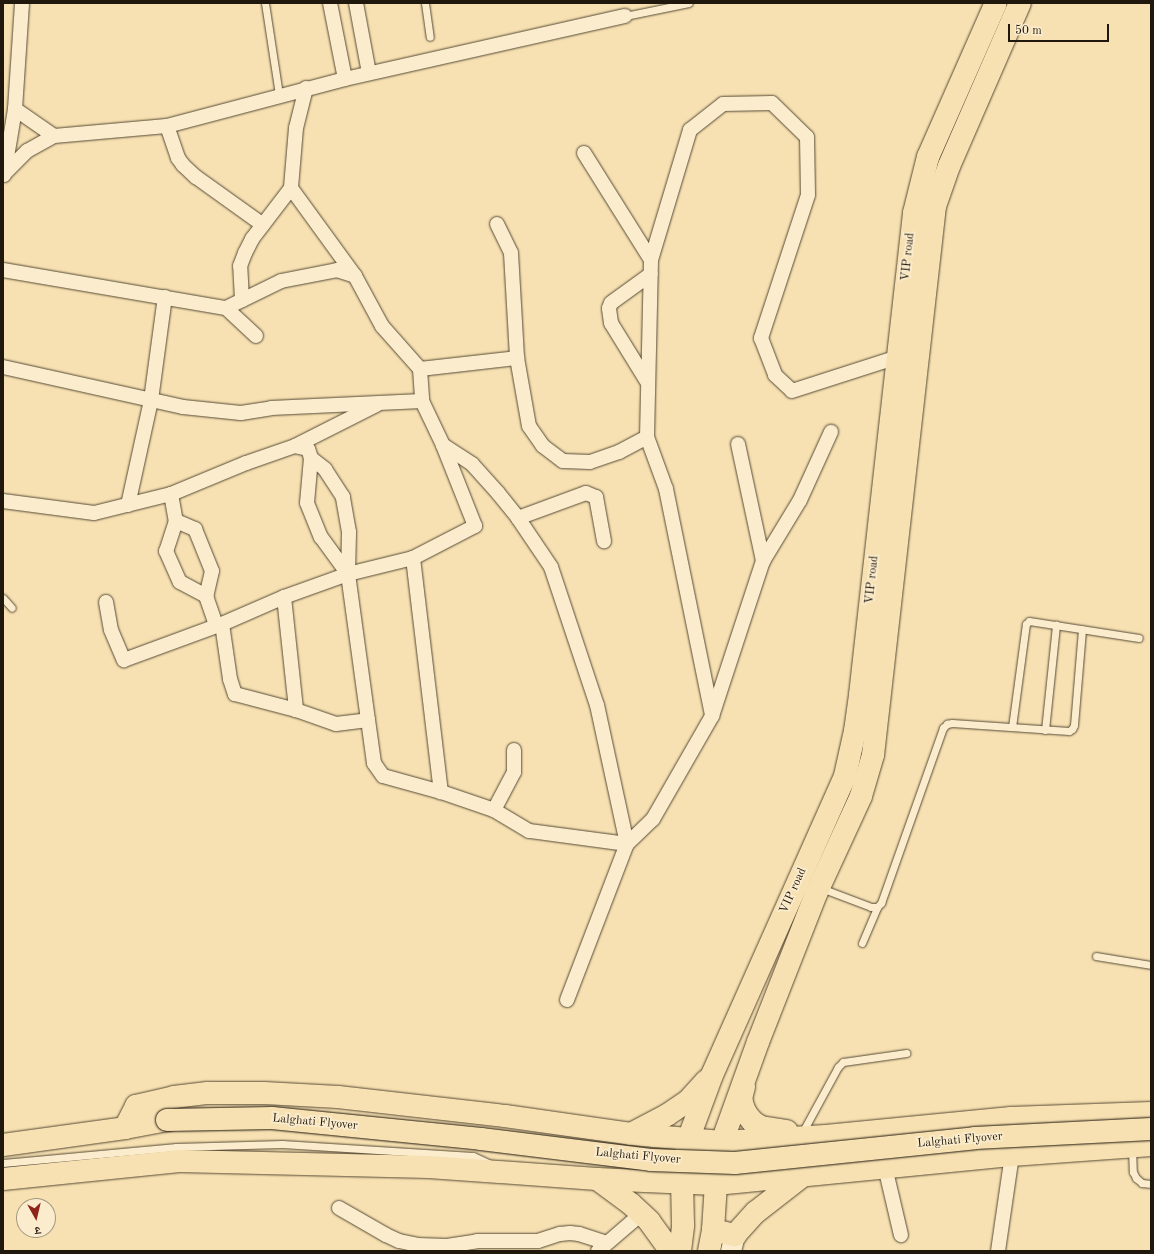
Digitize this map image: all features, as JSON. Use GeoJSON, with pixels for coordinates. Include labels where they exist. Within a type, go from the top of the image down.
{"type":"FeatureCollection","features":[{"type":"Feature","properties":{"kind":"main road","name":"VIP road"},"geometry":{"type":"LineString","coordinates":[[680,1251],[683,1225],[682,1181],[688,1140],[712,1075],[845,776],[855,731],[860,695],[914,212],[928,157],[996,3]]}},
{"type":"Feature","properties":{"kind":"main road","name":"VIP road"},"geometry":{"type":"LineString","coordinates":[[711,1241],[716,1184],[722,1142],[758,1042],[819,887],[861,796],[873,755],[935,206],[949,166],[1020,3]]}},
{"type":"Feature","properties":{"kind":"main road"},"geometry":{"type":"LineString","coordinates":[[758,1042],[741,1098],[747,1115],[761,1127],[826,1136]]}},
{"type":"Feature","properties":{"kind":"main road"},"geometry":{"type":"LineString","coordinates":[[630,1134],[667,1115],[688,1101],[712,1075]]}},
{"type":"Feature","properties":{"kind":"main road"},"geometry":{"type":"LineString","coordinates":[[125,1128],[136,1106],[174,1097],[201,1094],[264,1093],[346,1098],[505,1116],[630,1134],[722,1142],[826,1136],[1011,1118],[1151,1113]]}},
{"type":"Feature","properties":{"kind":"main road","name":"Lalghati Flyover"},"geometry":{"type":"LineString","coordinates":[[3,1145],[125,1128],[167,1120],[272,1118],[481,1139],[651,1160],[735,1163],[975,1138],[1151,1129]]}},
{"type":"Feature","properties":{"kind":"main road"},"geometry":{"type":"LineString","coordinates":[[3,1179],[180,1161],[429,1167],[597,1179],[682,1181],[716,1184],[801,1177],[1012,1154],[1141,1146]]}},
{"type":"Feature","properties":{"kind":"main road"},"geometry":{"type":"LineString","coordinates":[[711,1241],[733,1243],[756,1212],[801,1177]]}},
{"type":"Feature","properties":{"kind":"main road"},"geometry":{"type":"LineString","coordinates":[[597,1179],[631,1204],[671,1251]]}},
{"type":"Feature","properties":{"kind":"street"},"geometry":{"type":"LineString","coordinates":[[4,177],[15,109],[22,3]]}},
{"type":"Feature","properties":{"kind":"street"},"geometry":{"type":"LineString","coordinates":[[330,3],[345,78]]}},
{"type":"Feature","properties":{"kind":"street"},"geometry":{"type":"LineString","coordinates":[[356,3],[369,73]]}},
{"type":"Feature","properties":{"kind":"street"},"geometry":{"type":"LineString","coordinates":[[4,177],[27,151],[54,136],[167,126],[345,78],[625,16]]}},
{"type":"Feature","properties":{"kind":"street"},"geometry":{"type":"LineString","coordinates":[[242,300],[240,266],[252,239],[291,188],[296,128],[306,88]]}},
{"type":"Feature","properties":{"kind":"street"},"geometry":{"type":"LineString","coordinates":[[712,716],[666,489],[647,437],[651,260],[690,130],[723,104],[772,103],[806,137],[808,195],[761,338],[774,375],[792,391],[898,357]]}},
{"type":"Feature","properties":{"kind":"street"},"geometry":{"type":"LineString","coordinates":[[15,109],[54,136]]}},
{"type":"Feature","properties":{"kind":"street"},"geometry":{"type":"LineString","coordinates":[[167,126],[178,158],[183,165],[196,177],[263,225]]}},
{"type":"Feature","properties":{"kind":"street"},"geometry":{"type":"LineString","coordinates":[[584,153],[651,260]]}},
{"type":"Feature","properties":{"kind":"street"},"geometry":{"type":"LineString","coordinates":[[106,602],[111,630],[124,660],[219,624],[284,597],[348,574],[413,558],[474,526],[443,445],[422,401],[420,369],[382,326],[355,276],[291,188]]}},
{"type":"Feature","properties":{"kind":"street"},"geometry":{"type":"LineString","coordinates":[[497,224],[511,253],[517,358],[529,426],[543,446],[563,461],[590,462],[619,452],[647,437]]}},
{"type":"Feature","properties":{"kind":"street"},"geometry":{"type":"LineString","coordinates":[[3,270],[226,308],[256,336]]}},
{"type":"Feature","properties":{"kind":"street"},"geometry":{"type":"LineString","coordinates":[[226,308],[281,281],[337,270],[355,276]]}},
{"type":"Feature","properties":{"kind":"street"},"geometry":{"type":"LineString","coordinates":[[648,383],[611,323],[609,308],[611,303],[651,274]]}},
{"type":"Feature","properties":{"kind":"street"},"geometry":{"type":"LineString","coordinates":[[128,505],[151,400],[165,297]]}},
{"type":"Feature","properties":{"kind":"street"},"geometry":{"type":"LineString","coordinates":[[420,369],[517,358]]}},
{"type":"Feature","properties":{"kind":"street"},"geometry":{"type":"LineString","coordinates":[[3,367],[183,408],[241,413],[271,408],[422,401]]}},
{"type":"Feature","properties":{"kind":"street"},"geometry":{"type":"LineString","coordinates":[[3,501],[94,513],[172,494],[246,463],[295,446],[381,403]]}},
{"type":"Feature","properties":{"kind":"street"},"geometry":{"type":"LineString","coordinates":[[567,1000],[627,844],[653,819],[712,716],[763,561],[800,500],[831,432]]}},
{"type":"Feature","properties":{"kind":"street"},"geometry":{"type":"LineString","coordinates":[[738,444],[763,561]]}},
{"type":"Feature","properties":{"kind":"street"},"geometry":{"type":"LineString","coordinates":[[443,445],[472,464],[518,518],[551,567],[597,704],[627,844]]}},
{"type":"Feature","properties":{"kind":"street"},"geometry":{"type":"LineString","coordinates":[[295,446],[308,449],[311,458],[306,503],[321,537],[348,574]]}},
{"type":"Feature","properties":{"kind":"street"},"geometry":{"type":"LineString","coordinates":[[311,458],[325,470],[343,497],[349,532],[348,574],[374,763],[383,776],[440,792],[494,810],[529,831],[627,844]]}},
{"type":"Feature","properties":{"kind":"street"},"geometry":{"type":"LineString","coordinates":[[518,518],[586,493],[596,497],[604,541]]}},
{"type":"Feature","properties":{"kind":"street"},"geometry":{"type":"LineString","coordinates":[[172,494],[176,521],[166,551],[180,582],[206,596],[219,624],[230,679],[235,694],[296,710],[336,724],[368,720]]}},
{"type":"Feature","properties":{"kind":"street"},"geometry":{"type":"LineString","coordinates":[[176,521],[195,529],[212,571],[206,596]]}},
{"type":"Feature","properties":{"kind":"street"},"geometry":{"type":"LineString","coordinates":[[413,558],[440,792]]}},
{"type":"Feature","properties":{"kind":"street"},"geometry":{"type":"LineString","coordinates":[[284,597],[296,710]]}},
{"type":"Feature","properties":{"kind":"street"},"geometry":{"type":"LineString","coordinates":[[494,810],[514,772],[514,750]]}},
{"type":"Feature","properties":{"kind":"street"},"geometry":{"type":"LineString","coordinates":[[998,1251],[1012,1154]]}},
{"type":"Feature","properties":{"kind":"street"},"geometry":{"type":"LineString","coordinates":[[885,1167],[901,1235]]}},
{"type":"Feature","properties":{"kind":"street"},"geometry":{"type":"LineString","coordinates":[[339,1208],[399,1241],[418,1245],[447,1246],[477,1241],[538,1241],[560,1234],[570,1233],[579,1234],[603,1247],[641,1214]]}},
{"type":"Feature","properties":{"kind":"lane"},"geometry":{"type":"LineString","coordinates":[[265,3],[279,95]]}},
{"type":"Feature","properties":{"kind":"lane"},"geometry":{"type":"LineString","coordinates":[[425,3],[430,37]]}},
{"type":"Feature","properties":{"kind":"lane"},"geometry":{"type":"LineString","coordinates":[[625,16],[686,3]]}},
{"type":"Feature","properties":{"kind":"lane"},"geometry":{"type":"LineString","coordinates":[[3,598],[12,608]]}},
{"type":"Feature","properties":{"kind":"lane"},"geometry":{"type":"LineString","coordinates":[[1012,727],[1026,624],[1029,620],[1139,638]]}},
{"type":"Feature","properties":{"kind":"lane"},"geometry":{"type":"LineString","coordinates":[[1045,730],[1056,625]]}},
{"type":"Feature","properties":{"kind":"lane"},"geometry":{"type":"LineString","coordinates":[[862,943],[877,907],[881,903],[943,728],[952,723],[1069,731],[1074,725],[1082,629]]}},
{"type":"Feature","properties":{"kind":"lane"},"geometry":{"type":"LineString","coordinates":[[819,887],[871,907],[877,907]]}},
{"type":"Feature","properties":{"kind":"lane"},"geometry":{"type":"LineString","coordinates":[[1096,956],[1151,965]]}},
{"type":"Feature","properties":{"kind":"lane"},"geometry":{"type":"LineString","coordinates":[[802,1133],[838,1067],[843,1062],[906,1053]]}},
{"type":"Feature","properties":{"kind":"lane"},"geometry":{"type":"LineString","coordinates":[[3,1164],[176,1147],[282,1144],[473,1156],[508,1172]]}},
{"type":"Feature","properties":{"kind":"lane"},"geometry":{"type":"LineString","coordinates":[[1141,1146],[1133,1172],[1136,1178],[1142,1183],[1151,1184]]}}]}
